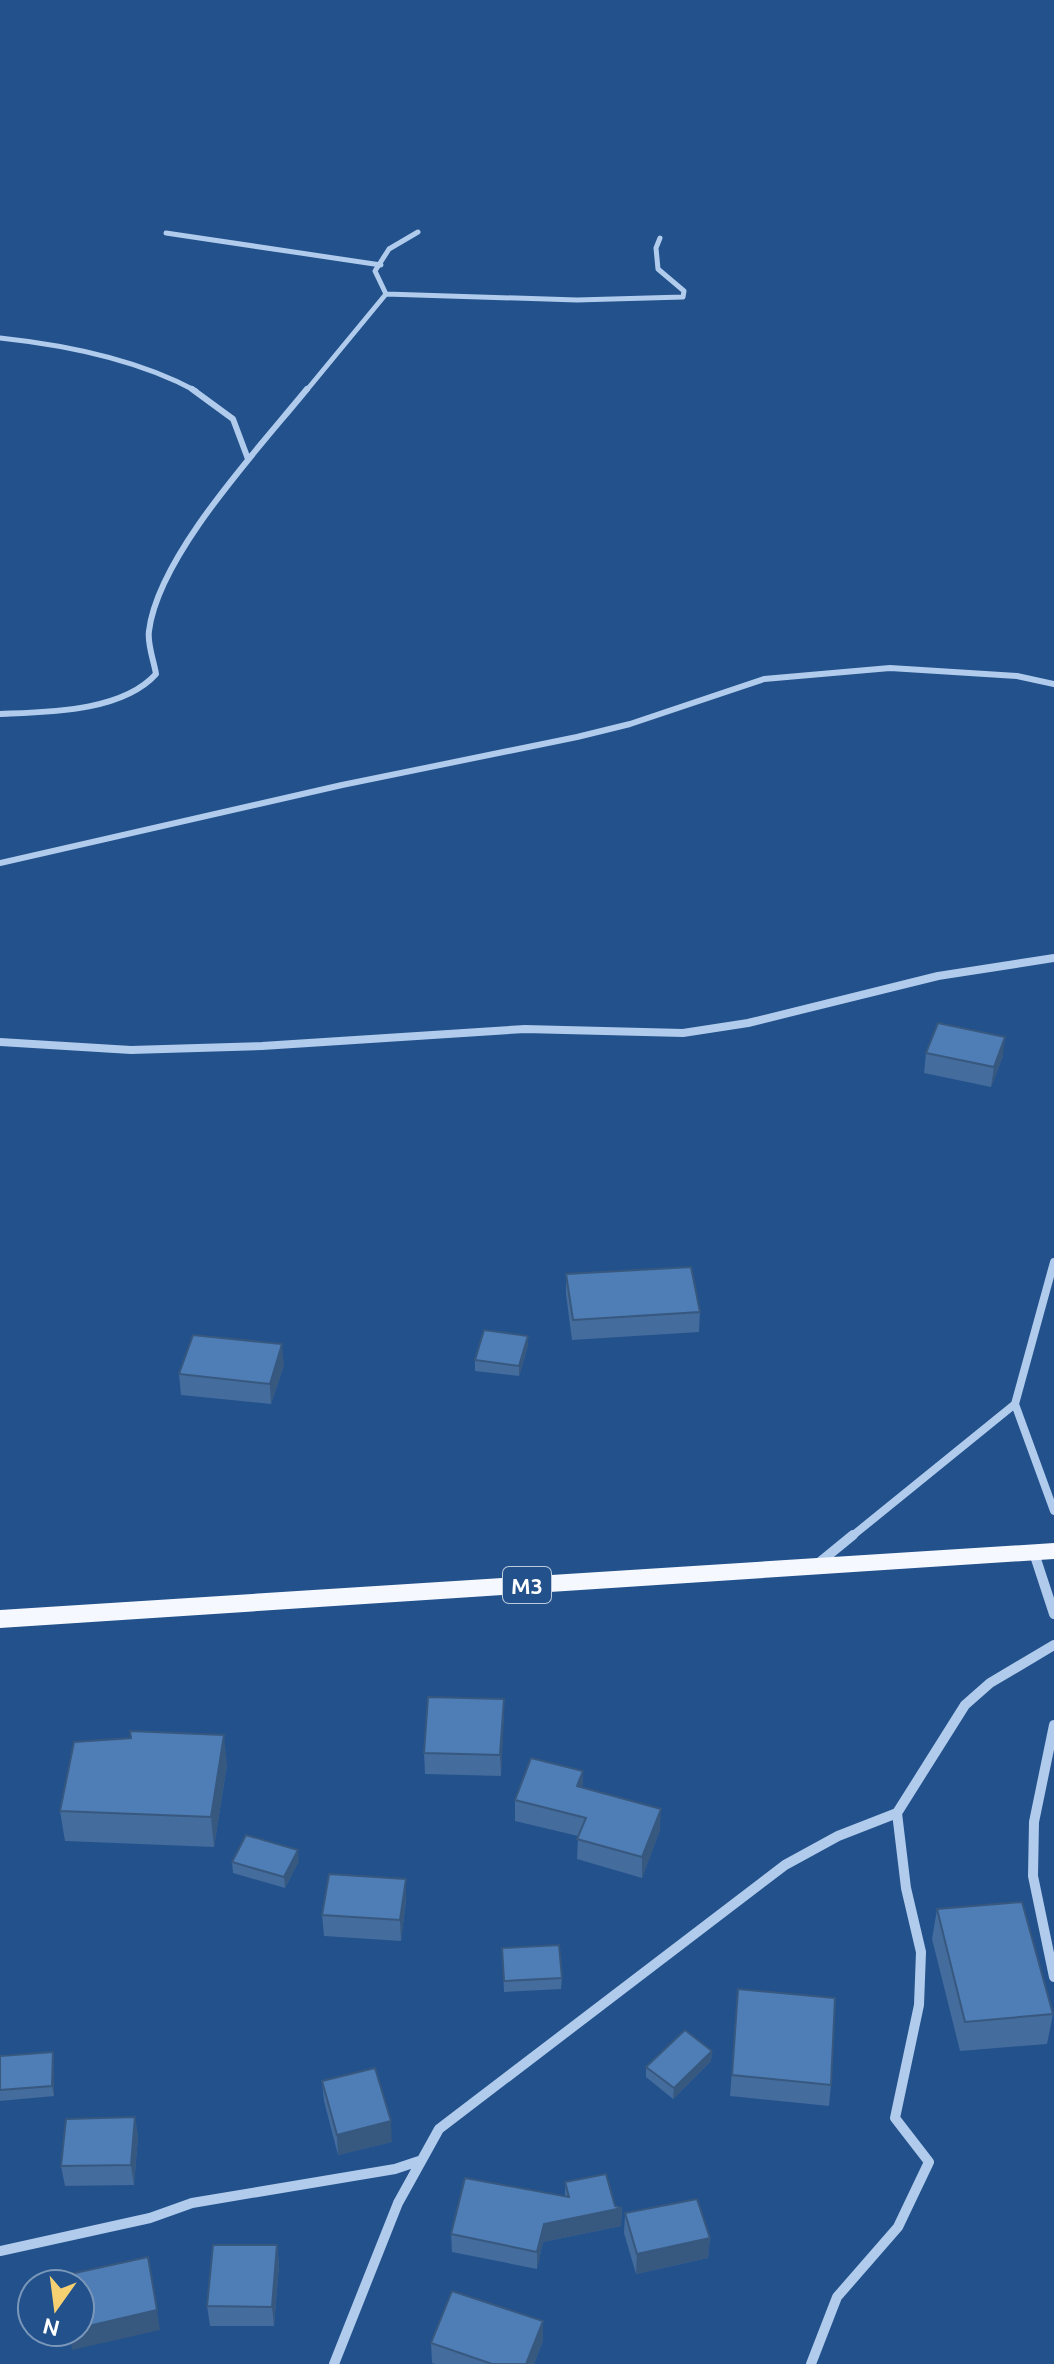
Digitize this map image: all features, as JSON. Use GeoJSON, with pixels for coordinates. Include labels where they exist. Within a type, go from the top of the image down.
{"type":"FeatureCollection","features":[{"type":"Feature","properties":{"kind":"main road","name":"M3"},"geometry":{"type":"LineString","coordinates":[[0,1619],[1044,1552]]}},
{"type":"Feature","properties":{"kind":"street"},"geometry":{"type":"LineString","coordinates":[[386,294],[375,271],[389,249],[418,232]]}},
{"type":"Feature","properties":{"kind":"street"},"geometry":{"type":"LineString","coordinates":[[166,233],[381,265]]}},
{"type":"Feature","properties":{"kind":"street"},"geometry":{"type":"LineString","coordinates":[[386,294],[577,300],[683,297],[684,291],[658,269],[656,248],[660,238]]}},
{"type":"Feature","properties":{"kind":"street"},"geometry":{"type":"LineString","coordinates":[[0,714],[74,708],[137,689],[154,679],[156,674],[148,633],[165,580],[220,495],[308,393],[386,294]]}},
{"type":"Feature","properties":{"kind":"street"},"geometry":{"type":"LineString","coordinates":[[0,338],[64,346],[186,385],[231,416],[248,459]]}},
{"type":"Feature","properties":{"kind":"street"},"geometry":{"type":"LineString","coordinates":[[0,863],[342,785],[577,737],[630,724],[764,679],[890,668],[1017,676],[1054,684]]}},
{"type":"Feature","properties":{"kind":"street"},"geometry":{"type":"LineString","coordinates":[[0,1042],[104,1049],[162,1049],[524,1029],[625,1036],[666,1035],[761,1020],[918,979],[1054,958]]}},
{"type":"Feature","properties":{"kind":"street"},"geometry":{"type":"LineString","coordinates":[[1054,1262],[1015,1404],[1054,1511]]}},
{"type":"Feature","properties":{"kind":"street"},"geometry":{"type":"LineString","coordinates":[[816,1565],[1015,1404]]}},
{"type":"Feature","properties":{"kind":"street"},"geometry":{"type":"LineString","coordinates":[[1044,1552],[1054,1614]]}},
{"type":"Feature","properties":{"kind":"street"},"geometry":{"type":"LineString","coordinates":[[334,2364],[363,2298],[398,2203],[439,2129],[785,1865],[838,1836],[897,1813],[965,1705],[990,1683],[1054,1645]]}},
{"type":"Feature","properties":{"kind":"street"},"geometry":{"type":"LineString","coordinates":[[1054,1725],[1034,1822],[1033,1876],[1054,1977]]}},
{"type":"Feature","properties":{"kind":"street"},"geometry":{"type":"LineString","coordinates":[[811,2364],[837,2297],[898,2227],[929,2162],[895,2118],[919,2005],[921,1952],[906,1888],[897,1813]]}},
{"type":"Feature","properties":{"kind":"street"},"geometry":{"type":"LineString","coordinates":[[0,2251],[150,2218],[192,2203],[395,2169],[420,2161]]}},
{"type":"Feature","properties":{"kind":"building"},"geometry":{"type":"Polygon","coordinates":[[[938,1023],[1005,1037],[994,1067],[926,1053],[938,1023]]]}},
{"type":"Feature","properties":{"kind":"building"},"geometry":{"type":"Polygon","coordinates":[[[691,1267],[700,1312],[573,1320],[566,1274],[691,1267]]]}},
{"type":"Feature","properties":{"kind":"building"},"geometry":{"type":"Polygon","coordinates":[[[484,1330],[528,1336],[519,1366],[475,1360],[484,1330]]]}},
{"type":"Feature","properties":{"kind":"building"},"geometry":{"type":"Polygon","coordinates":[[[193,1335],[282,1344],[270,1384],[179,1374],[193,1335]]]}},
{"type":"Feature","properties":{"kind":"building"},"geometry":{"type":"Polygon","coordinates":[[[428,1697],[504,1699],[500,1755],[424,1753],[428,1697]]]}},
{"type":"Feature","properties":{"kind":"building"},"geometry":{"type":"Polygon","coordinates":[[[130,1731],[224,1735],[211,1817],[60,1811],[74,1742],[131,1738],[130,1731]]]}},
{"type":"Feature","properties":{"kind":"building"},"geometry":{"type":"Polygon","coordinates":[[[531,1758],[583,1771],[577,1786],[661,1809],[642,1857],[577,1839],[586,1818],[515,1800],[531,1758]]]}},
{"type":"Feature","properties":{"kind":"building"},"geometry":{"type":"Polygon","coordinates":[[[246,1835],[298,1850],[284,1877],[232,1862],[246,1835]]]}},
{"type":"Feature","properties":{"kind":"building"},"geometry":{"type":"Polygon","coordinates":[[[329,1874],[406,1879],[400,1920],[322,1915],[329,1874]]]}},
{"type":"Feature","properties":{"kind":"building"},"geometry":{"type":"Polygon","coordinates":[[[1022,1902],[1053,2014],[965,2022],[937,1909],[1022,1902]]]}},
{"type":"Feature","properties":{"kind":"building"},"geometry":{"type":"Polygon","coordinates":[[[559,1945],[562,1978],[504,1981],[502,1948],[559,1945]]]}},
{"type":"Feature","properties":{"kind":"building"},"geometry":{"type":"Polygon","coordinates":[[[738,1989],[835,1998],[831,2085],[732,2075],[738,1989]]]}},
{"type":"Feature","properties":{"kind":"building"},"geometry":{"type":"Polygon","coordinates":[[[685,2030],[712,2051],[674,2088],[646,2067],[685,2030]]]}},
{"type":"Feature","properties":{"kind":"building"},"geometry":{"type":"Polygon","coordinates":[[[53,2052],[52,2086],[0,2090],[0,2056],[53,2052]]]}},
{"type":"Feature","properties":{"kind":"building"},"geometry":{"type":"Polygon","coordinates":[[[375,2068],[391,2121],[337,2135],[322,2081],[375,2068]]]}},
{"type":"Feature","properties":{"kind":"building"},"geometry":{"type":"Polygon","coordinates":[[[135,2117],[131,2165],[61,2166],[66,2119],[135,2117]]]}},
{"type":"Feature","properties":{"kind":"building"},"geometry":{"type":"Polygon","coordinates":[[[606,2174],[615,2206],[622,2208],[544,2224],[537,2252],[451,2234],[465,2178],[569,2197],[565,2182],[606,2174]]]}},
{"type":"Feature","properties":{"kind":"building"},"geometry":{"type":"Polygon","coordinates":[[[697,2199],[710,2238],[637,2254],[625,2213],[697,2199]]]}},
{"type":"Feature","properties":{"kind":"building"},"geometry":{"type":"Polygon","coordinates":[[[213,2245],[277,2245],[272,2307],[207,2306],[213,2245]]]}},
{"type":"Feature","properties":{"kind":"building"},"geometry":{"type":"Polygon","coordinates":[[[148,2257],[157,2310],[96,2324],[96,2268],[148,2257]]]}},
{"type":"Feature","properties":{"kind":"building"},"geometry":{"type":"Polygon","coordinates":[[[452,2291],[543,2321],[526,2364],[492,2364],[431,2343],[452,2291]]]}}]}
